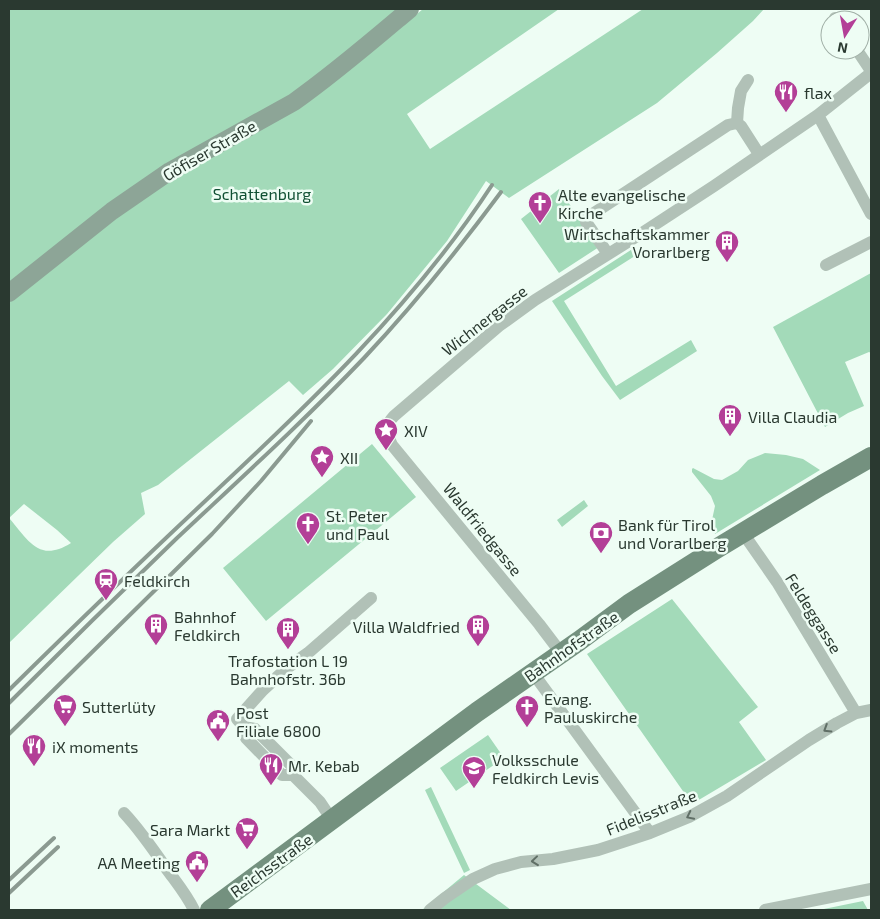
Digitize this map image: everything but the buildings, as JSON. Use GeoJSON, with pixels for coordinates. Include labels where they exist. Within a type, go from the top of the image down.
{"type":"FeatureCollection","features":[{"type":"Feature","properties":{"kind":"main road","name":"Göfiser Straße"},"geometry":{"type":"LineString","coordinates":[[9,292],[112,211],[170,171],[304,95],[347,63],[410,9]]}},
{"type":"Feature","properties":{"kind":"main road","name":"Bahnhofstraße"},"geometry":{"type":"LineString","coordinates":[[332,820],[477,712],[629,604],[822,484],[871,457]]}},
{"type":"Feature","properties":{"kind":"main road","name":"Reichsstraße"},"geometry":{"type":"LineString","coordinates":[[210,910],[332,820]]}},
{"type":"Feature","properties":{"kind":"street"},"geometry":{"type":"LineString","coordinates":[[863,60],[871,72]]}},
{"type":"Feature","properties":{"kind":"street","name":"Wichnergasse"},"geometry":{"type":"LineString","coordinates":[[388,423],[499,326],[535,300],[677,210],[818,114],[871,72]]}},
{"type":"Feature","properties":{"kind":"street"},"geometry":{"type":"LineString","coordinates":[[737,123],[741,91],[748,80]]}},
{"type":"Feature","properties":{"kind":"street"},"geometry":{"type":"LineString","coordinates":[[818,114],[871,214]]}},
{"type":"Feature","properties":{"kind":"street"},"geometry":{"type":"LineString","coordinates":[[737,123],[741,126],[759,154]]}},
{"type":"Feature","properties":{"kind":"street"},"geometry":{"type":"LineString","coordinates":[[608,254],[586,222],[586,218],[728,125],[737,123]]}},
{"type":"Feature","properties":{"kind":"street"},"geometry":{"type":"LineString","coordinates":[[826,265],[871,242]]}},
{"type":"Feature","properties":{"kind":"street","name":"Waldfriedgasse"},"geometry":{"type":"LineString","coordinates":[[388,423],[387,433],[392,445],[561,653]]}},
{"type":"Feature","properties":{"kind":"street","name":"Feldeggasse"},"geometry":{"type":"LineString","coordinates":[[743,533],[777,582],[856,713]]}},
{"type":"Feature","properties":{"kind":"street"},"geometry":{"type":"LineString","coordinates":[[332,820],[320,802],[293,775],[292,766],[255,729],[244,727],[237,719],[287,668],[308,653],[371,598]]}},
{"type":"Feature","properties":{"kind":"street"},"geometry":{"type":"LineString","coordinates":[[533,673],[650,833]]}},
{"type":"Feature","properties":{"kind":"street","name":"Fidelisstraße"},"geometry":{"type":"LineString","coordinates":[[430,910],[473,879],[495,869],[521,862],[598,850],[650,833],[689,817],[720,800],[809,740],[856,713],[871,710]]}},
{"type":"Feature","properties":{"kind":"street"},"geometry":{"type":"LineString","coordinates":[[124,813],[134,823],[158,856],[194,910]]}},
{"type":"Feature","properties":{"kind":"street"},"geometry":{"type":"LineString","coordinates":[[765,910],[871,889]]}},
{"type":"Feature","properties":{"kind":"green space","name":"Schattenburg"},"geometry":{"type":"Polygon","coordinates":[[[9,9],[401,9],[358,63],[423,9],[559,9],[407,114],[430,149],[643,9],[764,9],[717,53],[657,103],[509,198],[486,181],[447,241],[387,314],[333,369],[303,395],[289,381],[158,485],[141,493],[145,514],[113,542],[9,643],[9,9]],[[24,504],[9,518],[35,547],[51,551],[71,543],[57,530],[24,504]]]}},
{"type":"Feature","properties":{"kind":"green space"},"geometry":{"type":"Polygon","coordinates":[[[559,189],[599,247],[559,273],[521,219],[559,189]]]}},
{"type":"Feature","properties":{"kind":"green space"},"geometry":{"type":"Polygon","coordinates":[[[634,248],[638,254],[564,301],[616,386],[691,340],[697,351],[620,400],[552,301],[634,248]]]}},
{"type":"Feature","properties":{"kind":"green space"},"geometry":{"type":"Polygon","coordinates":[[[871,273],[871,353],[869,352],[845,362],[864,406],[825,427],[773,327],[871,273]]]}},
{"type":"Feature","properties":{"kind":"green space"},"geometry":{"type":"Polygon","coordinates":[[[372,444],[416,497],[266,621],[223,568],[372,444]]]}},
{"type":"Feature","properties":{"kind":"green space"},"geometry":{"type":"Polygon","coordinates":[[[765,453],[803,459],[820,470],[715,534],[712,520],[715,506],[711,496],[692,472],[692,469],[714,479],[722,480],[738,471],[748,460],[765,453]]]}},
{"type":"Feature","properties":{"kind":"green space"},"geometry":{"type":"Polygon","coordinates":[[[584,500],[588,506],[562,527],[557,520],[584,500]]]}},
{"type":"Feature","properties":{"kind":"green space"},"geometry":{"type":"Polygon","coordinates":[[[672,599],[758,707],[739,722],[766,760],[692,804],[587,654],[672,599]]]}},
{"type":"Feature","properties":{"kind":"green space"},"geometry":{"type":"Polygon","coordinates":[[[488,735],[504,758],[456,791],[440,768],[488,735]]]}},
{"type":"Feature","properties":{"kind":"green space"},"geometry":{"type":"Polygon","coordinates":[[[431,787],[470,870],[464,873],[425,790],[431,787]]]}},
{"type":"Feature","properties":{"kind":"green space"},"geometry":{"type":"Polygon","coordinates":[[[464,875],[511,910],[422,910],[464,875]]]}},
{"type":"Feature","properties":{"kind":"green space"},"geometry":{"type":"Polygon","coordinates":[[[863,901],[868,910],[819,910],[863,901]]]}},
{"type":"Feature","properties":{"kind":"railway"},"geometry":{"type":"LineString","coordinates":[[9,690],[280,430],[357,353],[428,272],[492,185]]}},
{"type":"Feature","properties":{"kind":"railway"},"geometry":{"type":"LineString","coordinates":[[9,703],[364,358],[435,277],[501,192]]}},
{"type":"Feature","properties":{"kind":"railway"},"geometry":{"type":"LineString","coordinates":[[9,734],[212,534],[261,481],[311,421]]}},
{"type":"Feature","properties":{"kind":"railway"},"geometry":{"type":"LineString","coordinates":[[9,880],[54,838]]}},
{"type":"Feature","properties":{"kind":"railway"},"geometry":{"type":"LineString","coordinates":[[9,893],[58,847]]}},
{"type":"Feature","properties":{"kind":"place","name":"flax"},"geometry":{"type":"Point","coordinates":[786,113]}},
{"type":"Feature","properties":{"kind":"place","name":"Alte evangelische Kirche"},"geometry":{"type":"Point","coordinates":[540,224]}},
{"type":"Feature","properties":{"kind":"place","name":"Wirtschaftskammer Vorarlberg"},"geometry":{"type":"Point","coordinates":[727,263]}},
{"type":"Feature","properties":{"kind":"place","name":"Villa Claudia"},"geometry":{"type":"Point","coordinates":[730,437]}},
{"type":"Feature","properties":{"kind":"place","name":"XIV"},"geometry":{"type":"Point","coordinates":[386,451]}},
{"type":"Feature","properties":{"kind":"place","name":"XII"},"geometry":{"type":"Point","coordinates":[322,478]}},
{"type":"Feature","properties":{"kind":"place","name":"St. Peter und Paul"},"geometry":{"type":"Point","coordinates":[308,545]}},
{"type":"Feature","properties":{"kind":"place","name":"Bank für Tirol und Vorarlberg"},"geometry":{"type":"Point","coordinates":[601,554]}},
{"type":"Feature","properties":{"kind":"place","name":"Feldkirch"},"geometry":{"type":"Point","coordinates":[106,601]}},
{"type":"Feature","properties":{"kind":"place","name":"Bahnhof Feldkirch"},"geometry":{"type":"Point","coordinates":[156,646]}},
{"type":"Feature","properties":{"kind":"place","name":"Villa Waldfried"},"geometry":{"type":"Point","coordinates":[478,647]}},
{"type":"Feature","properties":{"kind":"place","name":"Trafostation L 19 Bahnhofstr. 36b"},"geometry":{"type":"Point","coordinates":[288,650]}},
{"type":"Feature","properties":{"kind":"place","name":"Sutterlüty"},"geometry":{"type":"Point","coordinates":[65,727]}},
{"type":"Feature","properties":{"kind":"place","name":"Evang. Pauluskirche"},"geometry":{"type":"Point","coordinates":[527,728]}},
{"type":"Feature","properties":{"kind":"place","name":"Post Filiale 6800"},"geometry":{"type":"Point","coordinates":[218,742]}},
{"type":"Feature","properties":{"kind":"place","name":"iX moments"},"geometry":{"type":"Point","coordinates":[34,767]}},
{"type":"Feature","properties":{"kind":"place","name":"Mr. Kebab"},"geometry":{"type":"Point","coordinates":[271,786]}},
{"type":"Feature","properties":{"kind":"place","name":"Volksschule Feldkirch Levis"},"geometry":{"type":"Point","coordinates":[474,789]}},
{"type":"Feature","properties":{"kind":"place","name":"Sara Markt"},"geometry":{"type":"Point","coordinates":[247,850]}},
{"type":"Feature","properties":{"kind":"place","name":"AA Meeting"},"geometry":{"type":"Point","coordinates":[197,883]}}]}
